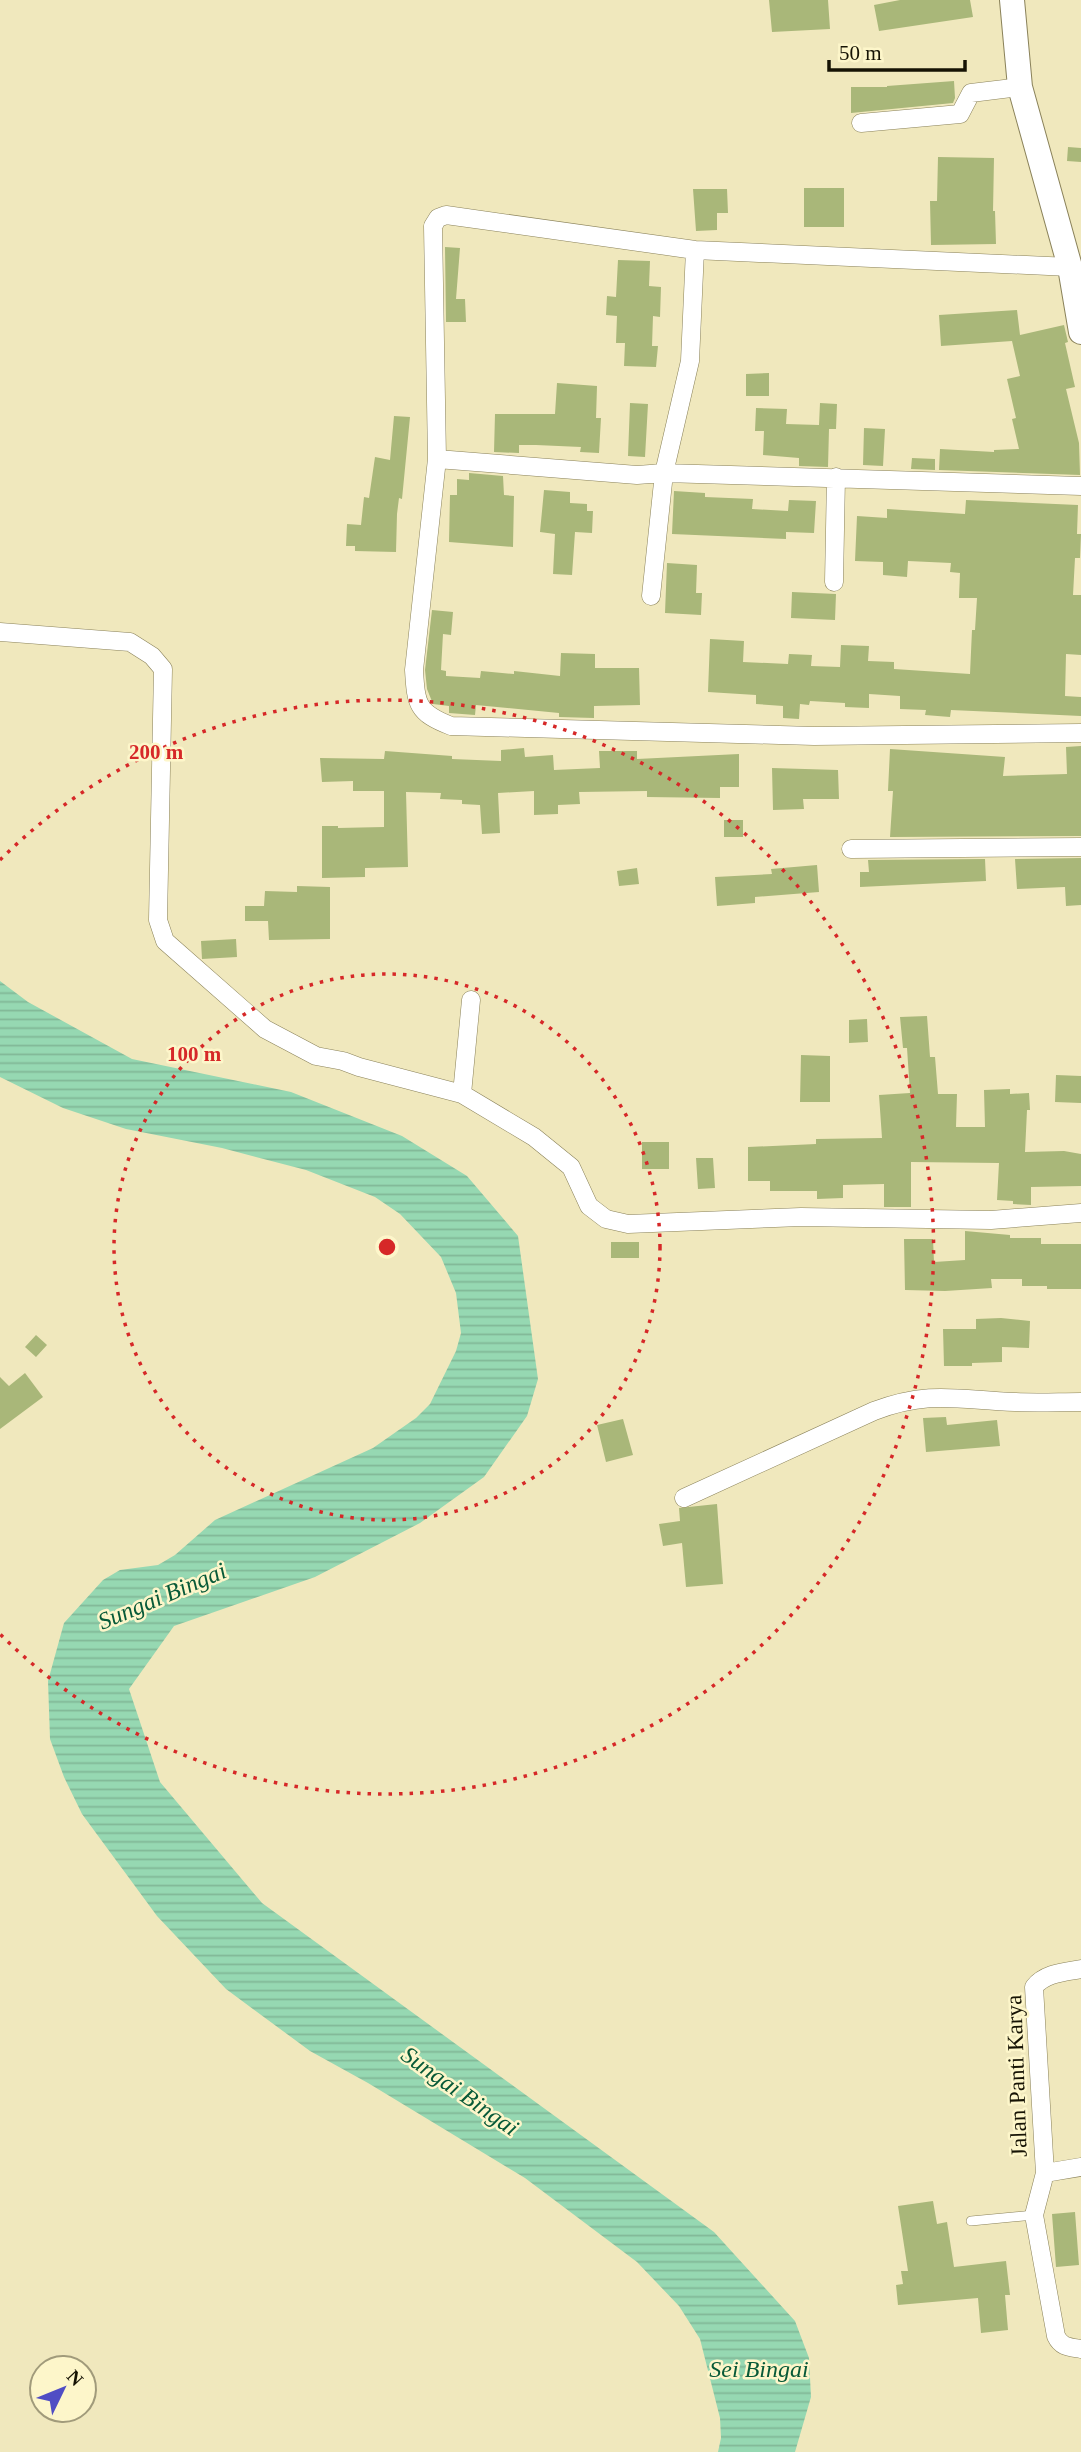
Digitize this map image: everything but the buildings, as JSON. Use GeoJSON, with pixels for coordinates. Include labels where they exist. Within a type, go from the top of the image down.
{"type":"FeatureCollection","features":[{"type":"Feature","properties":{"kind":"street"},"geometry":{"type":"LineString","coordinates":[[1012,0],[1020,87],[1070,267],[1081,332]]}},
{"type":"Feature","properties":{"kind":"street"},"geometry":{"type":"LineString","coordinates":[[861,123],[960,114],[971,93],[1020,87]]}},
{"type":"Feature","properties":{"kind":"street"},"geometry":{"type":"LineString","coordinates":[[1070,267],[695,250],[446,215],[438,218],[433,226],[437,459],[414,670],[416,703],[430,718],[451,726],[800,736],[1081,733]]}},
{"type":"Feature","properties":{"kind":"street"},"geometry":{"type":"LineString","coordinates":[[651,596],[664,473],[690,361],[695,250]]}},
{"type":"Feature","properties":{"kind":"street"},"geometry":{"type":"LineString","coordinates":[[437,459],[638,475],[664,473],[836,477],[1081,486]]}},
{"type":"Feature","properties":{"kind":"street"},"geometry":{"type":"LineString","coordinates":[[834,582],[836,477]]}},
{"type":"Feature","properties":{"kind":"street"},"geometry":{"type":"LineString","coordinates":[[0,632],[130,642],[152,656],[163,669],[158,920],[165,940],[223,993],[282,1039],[316,1056],[462,1094],[534,1138],[571,1167],[589,1206],[606,1219],[628,1224],[801,1217],[991,1220],[1081,1213]]}},
{"type":"Feature","properties":{"kind":"street"},"geometry":{"type":"LineString","coordinates":[[851,849],[1081,847]]}},
{"type":"Feature","properties":{"kind":"street"},"geometry":{"type":"LineString","coordinates":[[462,1094],[471,1000]]}},
{"type":"Feature","properties":{"kind":"street"},"geometry":{"type":"LineString","coordinates":[[684,1498],[874,1411],[902,1401],[934,1396],[1014,1402],[1081,1402]]}},
{"type":"Feature","properties":{"kind":"street","name":"Jalan Panti Karya"},"geometry":{"type":"LineString","coordinates":[[1081,1969],[1049,1976],[1038,1981],[1034,1987],[1045,2172],[1034,2215],[1056,2336],[1059,2343],[1065,2347],[1081,2349]]}},
{"type":"Feature","properties":{"kind":"street","name":"Jalan Panti Karya"},"geometry":{"type":"LineString","coordinates":[[1045,2172],[1081,2167]]}},
{"type":"Feature","properties":{"kind":"lane"},"geometry":{"type":"LineString","coordinates":[[971,2221],[1034,2215]]}},
{"type":"Feature","properties":{"kind":"water","name":"Sei Bingai"},"geometry":{"type":"Polygon","coordinates":[[[0,981],[28,1002],[132,1059],[291,1092],[402,1136],[467,1176],[518,1236],[538,1379],[527,1416],[484,1477],[420,1523],[315,1577],[174,1626],[129,1689],[160,1782],[262,1903],[714,2232],[795,2321],[809,2358],[811,2397],[795,2452],[718,2452],[721,2438],[720,2418],[700,2339],[679,2306],[637,2262],[525,2178],[310,2051],[226,1989],[157,1916],[82,1814],[50,1739],[48,1681],[64,1623],[103,1580],[120,1570],[158,1565],[175,1555],[215,1520],[373,1448],[416,1418],[430,1404],[456,1351],[461,1333],[456,1293],[441,1257],[400,1214],[375,1197],[306,1170],[222,1148],[126,1129],[63,1108],[0,1077],[0,981]]]}},
{"type":"Feature","properties":{"kind":"water label","name":"Sungai Bingai"},"geometry":{"type":"Point","coordinates":[162,1596]}},
{"type":"Feature","properties":{"kind":"water label","name":"Sungai Bingai"},"geometry":{"type":"Point","coordinates":[460,2091]}}]}
